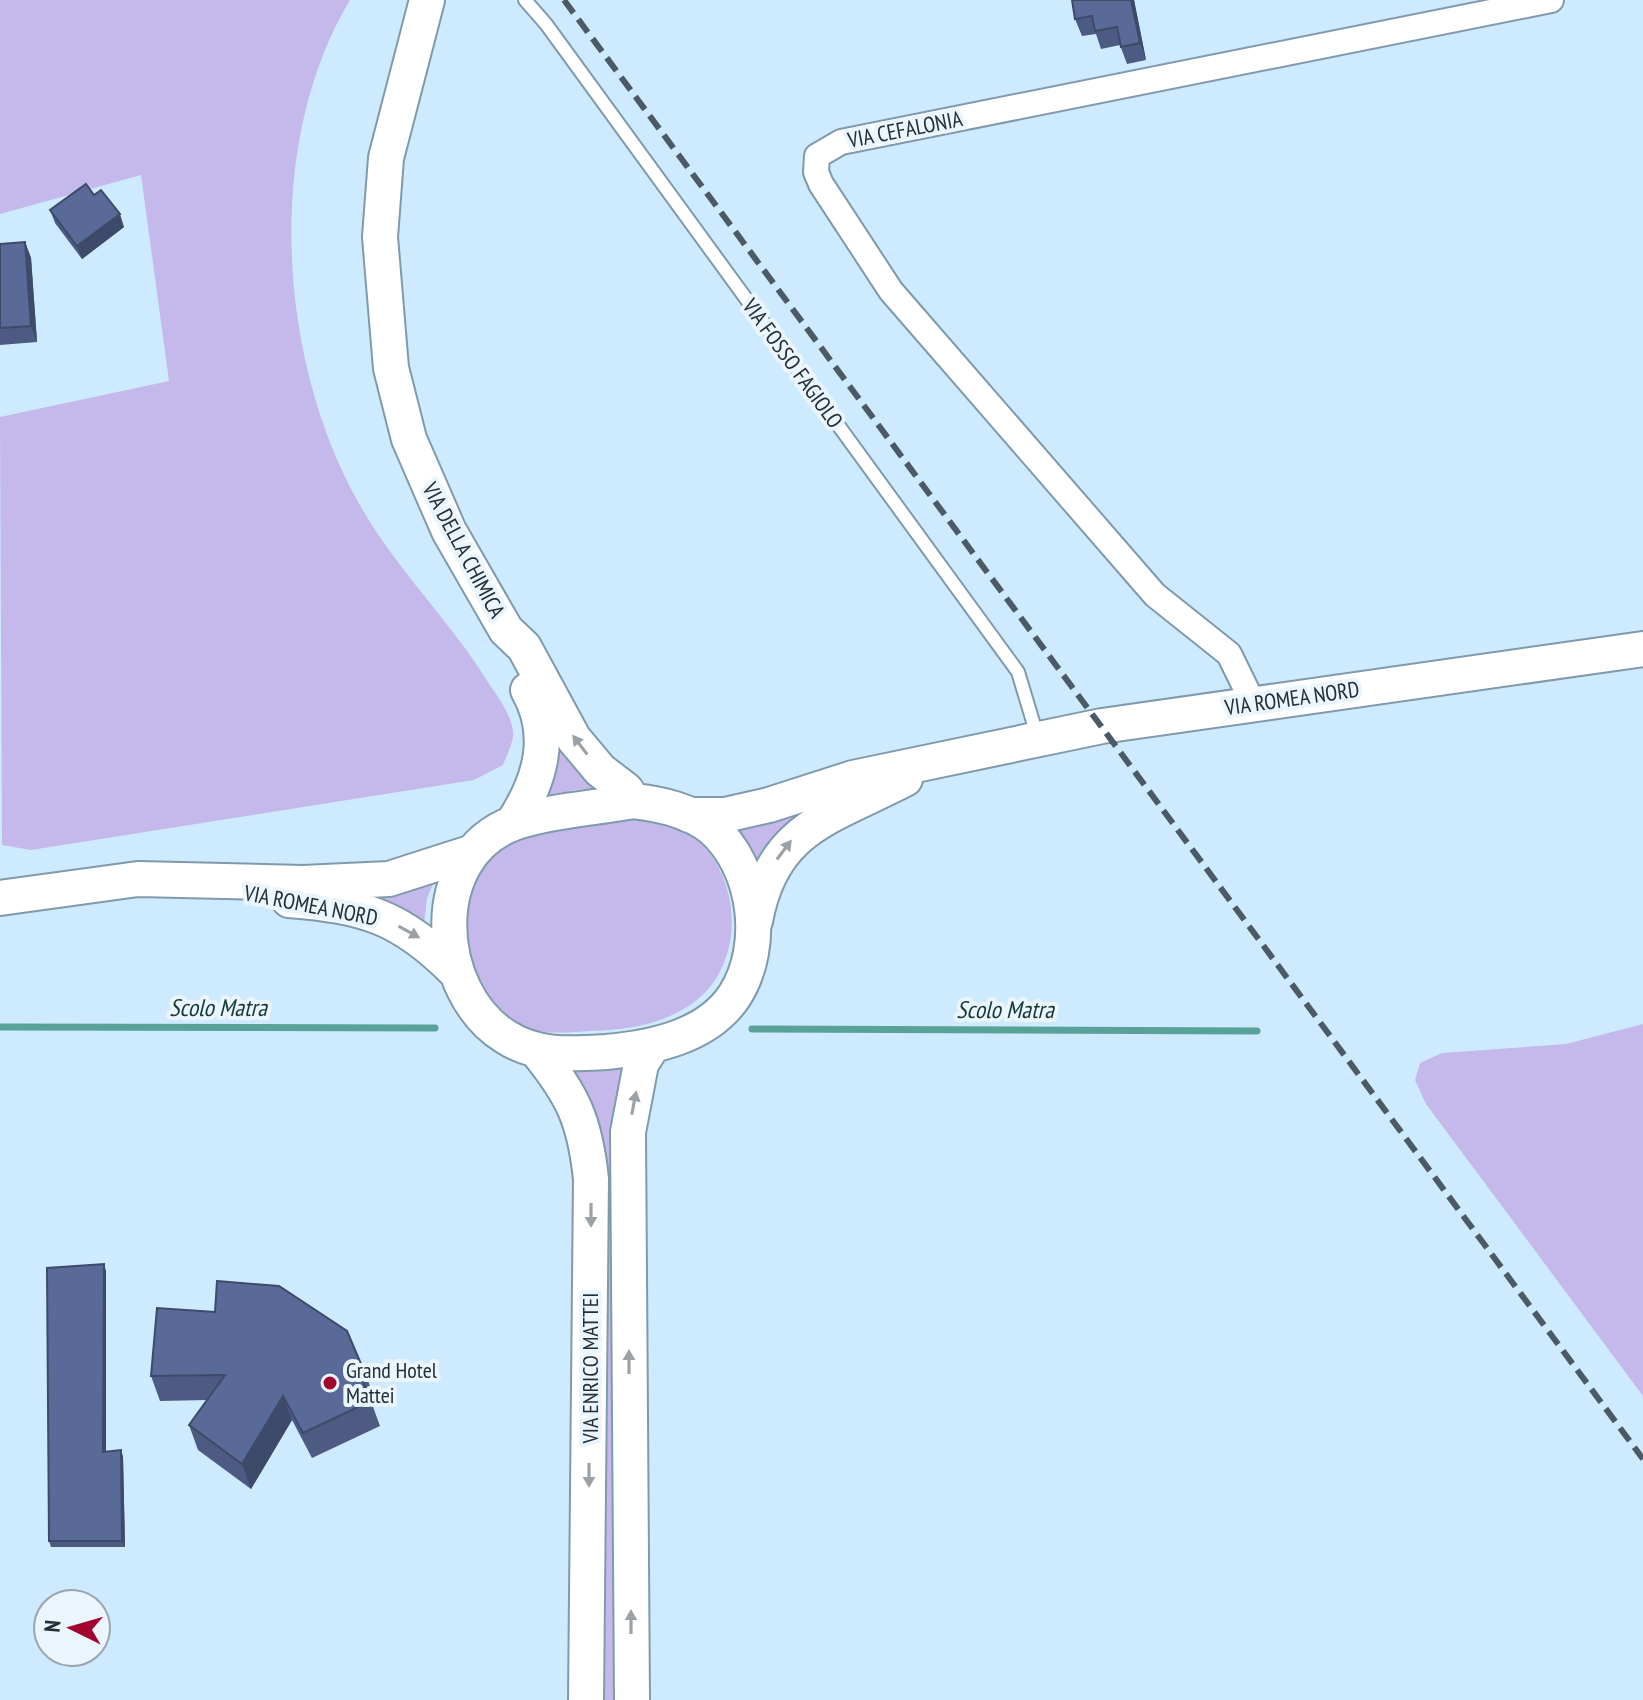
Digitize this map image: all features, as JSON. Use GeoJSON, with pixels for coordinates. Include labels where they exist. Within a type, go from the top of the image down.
{"type":"FeatureCollection","features":[{"type":"Feature","properties":{"kind":"main road","name":"VIA DELLA CHIMICA"},"geometry":{"type":"LineString","coordinates":[[424,7],[386,158],[380,237],[391,368],[409,439],[449,531],[506,630],[514,661],[543,727],[543,752],[529,798],[513,823]]}},
{"type":"Feature","properties":{"kind":"main road","name":"VIA DELLA CHIMICA"},"geometry":{"type":"LineString","coordinates":[[506,630],[524,647],[574,739],[600,770],[626,790],[633,801]]}},
{"type":"Feature","properties":{"kind":"main road","name":"VIA ROMEA NORD"},"geometry":{"type":"LineString","coordinates":[[689,815],[740,812],[853,778],[1038,739],[1253,703],[1643,649]]}},
{"type":"Feature","properties":{"kind":"main road","name":"VIA ROMEA NORD"},"geometry":{"type":"LineString","coordinates":[[755,921],[760,890],[790,841],[943,759]]}},
{"type":"Feature","properties":{"kind":"main road"},"geometry":{"type":"LineString","coordinates":[[633,801],[664,804],[689,815],[712,829],[741,869],[755,921],[748,966],[734,997],[710,1020],[651,1048],[567,1055],[536,1050],[507,1038],[483,1019],[466,998],[455,971],[448,923],[456,887],[470,853],[513,823],[633,801]]}},
{"type":"Feature","properties":{"kind":"main road","name":"VIA ROMEA NORD"},"geometry":{"type":"LineString","coordinates":[[0,898],[138,879],[199,882],[389,879],[470,853]]}},
{"type":"Feature","properties":{"kind":"main road","name":"VIA ROMEA NORD"},"geometry":{"type":"LineString","coordinates":[[199,882],[380,916],[424,940],[455,971]]}},
{"type":"Feature","properties":{"kind":"main road","name":"VIA ENRICO MATTEI"},"geometry":{"type":"LineString","coordinates":[[632,1700],[628,1132],[641,1064],[651,1048]]}},
{"type":"Feature","properties":{"kind":"main road","name":"VIA ENRICO MATTEI"},"geometry":{"type":"LineString","coordinates":[[536,1050],[565,1086],[586,1137],[591,1179],[586,1700]]}},
{"type":"Feature","properties":{"kind":"street","name":"VIA CEFALONIA"},"geometry":{"type":"LineString","coordinates":[[1253,703],[1229,654],[1155,595],[891,291],[821,184],[816,172],[817,156],[841,142],[1551,0]]}},
{"type":"Feature","properties":{"kind":"lane","name":"VIA FOSSO FAGIOLO"},"geometry":{"type":"LineString","coordinates":[[525,0],[546,24],[1018,672],[1038,739]]}},
{"type":"Feature","properties":{"kind":"shaded area"},"geometry":{"type":"Polygon","coordinates":[[[0,0],[350,0],[322,57],[304,118],[294,183],[292,250],[297,317],[310,382],[330,443],[371,524],[473,659],[507,712],[513,735],[503,765],[474,780],[31,850],[2,845],[0,417],[169,381],[141,175],[0,214],[0,0]]]}},
{"type":"Feature","properties":{"kind":"shaded area"},"geometry":{"type":"Polygon","coordinates":[[[555,723],[610,787],[573,790],[538,801],[555,723]]]}},
{"type":"Feature","properties":{"kind":"shaded area"},"geometry":{"type":"Polygon","coordinates":[[[850,789],[757,877],[724,828],[850,789]]]}},
{"type":"Feature","properties":{"kind":"shaded area"},"geometry":{"type":"Polygon","coordinates":[[[612,816],[652,819],[670,824],[688,833],[707,850],[729,894],[732,919],[730,944],[722,967],[709,988],[690,1005],[655,1022],[617,1029],[569,1032],[539,1031],[519,1025],[490,1004],[477,984],[468,960],[464,935],[465,909],[472,885],[484,864],[502,847],[515,840],[556,826],[612,816]]]}},
{"type":"Feature","properties":{"kind":"shaded area"},"geometry":{"type":"Polygon","coordinates":[[[437,875],[427,898],[424,924],[385,901],[330,890],[437,875]]]}},
{"type":"Feature","properties":{"kind":"shaded area"},"geometry":{"type":"Polygon","coordinates":[[[1643,1024],[1643,1396],[1426,1104],[1415,1080],[1420,1063],[1442,1053],[1566,1044],[1643,1024]]]}},
{"type":"Feature","properties":{"kind":"shaded area"},"geometry":{"type":"Polygon","coordinates":[[[624,1062],[615,1155],[615,1700],[599,1700],[599,1168],[556,1068],[624,1062]]]}},
{"type":"Feature","properties":{"kind":"building"},"geometry":{"type":"Polygon","coordinates":[[[1072,0],[1131,0],[1140,43],[1121,47],[1117,27],[1095,31],[1092,16],[1075,19],[1072,0]]]}},
{"type":"Feature","properties":{"kind":"building"},"geometry":{"type":"Polygon","coordinates":[[[86,184],[94,195],[101,190],[120,214],[77,246],[50,210],[86,184]]]}},
{"type":"Feature","properties":{"kind":"building"},"geometry":{"type":"Polygon","coordinates":[[[25,242],[31,326],[0,328],[0,244],[25,242]]]}},
{"type":"Feature","properties":{"kind":"building"},"geometry":{"type":"Polygon","coordinates":[[[104,1264],[103,1452],[121,1450],[122,1541],[49,1541],[47,1268],[104,1264]]]}},
{"type":"Feature","properties":{"kind":"building"},"geometry":{"type":"Polygon","coordinates":[[[217,1281],[279,1286],[347,1331],[367,1378],[362,1380],[371,1401],[303,1433],[283,1396],[242,1464],[189,1425],[225,1375],[151,1376],[157,1308],[215,1312],[217,1281]]]}},
{"type":"Feature","properties":{"kind":"waterway","name":"Scolo Matra"},"geometry":{"type":"LineString","coordinates":[[0,1027],[435,1028]]}},
{"type":"Feature","properties":{"kind":"waterway","name":"Scolo Matra"},"geometry":{"type":"LineString","coordinates":[[752,1029],[1257,1031]]}},
{"type":"Feature","properties":{"kind":"railway"},"geometry":{"type":"LineString","coordinates":[[564,0],[1643,1459]]}},
{"type":"Feature","properties":{"kind":"place","name":"Grand Hotel Mattei"},"geometry":{"type":"Point","coordinates":[330,1383]}}]}
